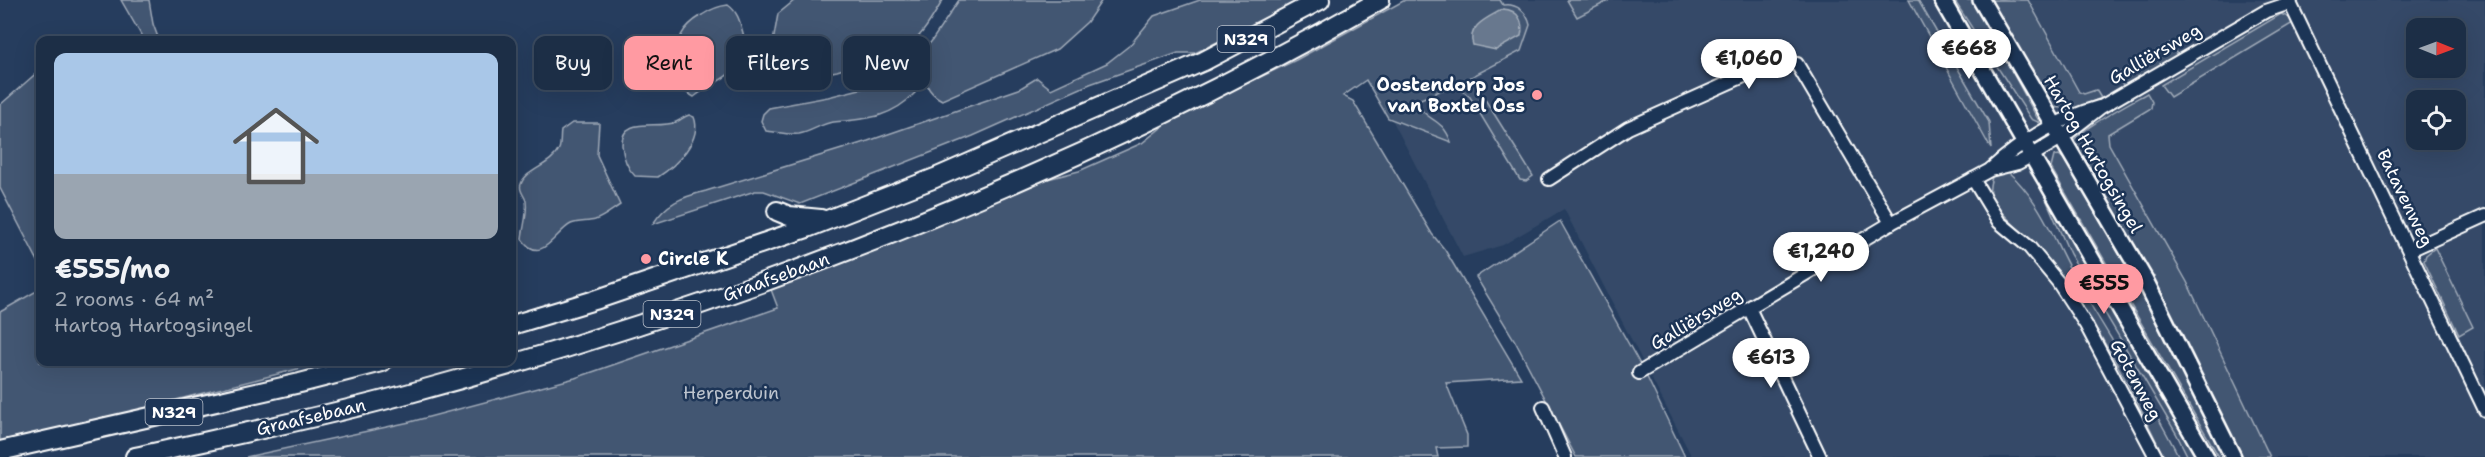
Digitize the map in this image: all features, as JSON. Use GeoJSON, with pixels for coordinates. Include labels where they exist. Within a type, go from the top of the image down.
{"type":"FeatureCollection","features":[{"type":"Feature","properties":{"kind":"main road","name":"Graafsebaan"},"geometry":{"type":"LineString","coordinates":[[516,324],[595,300],[828,220],[935,178],[1204,61],[1320,0]]}},
{"type":"Feature","properties":{"kind":"main road","name":"Graafsebaan"},"geometry":{"type":"LineString","coordinates":[[516,363],[682,311],[796,271],[912,226],[1115,139],[1237,79],[1380,0]]}},
{"type":"Feature","properties":{"kind":"main road"},"geometry":{"type":"LineString","coordinates":[[777,211],[801,218],[828,220]]}},
{"type":"Feature","properties":{"kind":"main road"},"geometry":{"type":"LineString","coordinates":[[300,383],[340,366]]}},
{"type":"Feature","properties":{"kind":"main road","name":"Graafsebaan"},"geometry":{"type":"LineString","coordinates":[[0,451],[366,366]]}},
{"type":"Feature","properties":{"kind":"main road","name":"Graafsebaan"},"geometry":{"type":"LineString","coordinates":[[135,457],[400,396],[506,366]]}},
{"type":"Feature","properties":{"kind":"street"},"geometry":{"type":"LineString","coordinates":[[1942,0],[2206,457]]}},
{"type":"Feature","properties":{"kind":"street","name":"Hartog Hartogsingel"},"geometry":{"type":"LineString","coordinates":[[1981,0],[2145,280],[2234,457]]}},
{"type":"Feature","properties":{"kind":"street","name":"Galliërsweg"},"geometry":{"type":"LineString","coordinates":[[1640,373],[1891,223],[1990,170],[2018,163],[2027,149],[2266,11],[2290,1]]}},
{"type":"Feature","properties":{"kind":"street","name":"Batavenweg"},"geometry":{"type":"LineString","coordinates":[[2290,1],[2485,410]]}},
{"type":"Feature","properties":{"kind":"street"},"geometry":{"type":"LineString","coordinates":[[1549,179],[1628,128],[1773,63],[1797,64],[1891,223]]}},
{"type":"Feature","properties":{"kind":"street","name":"Gotenweg"},"geometry":{"type":"LineString","coordinates":[[1973,179],[1999,222],[2029,247],[2058,282],[2091,334],[2156,457]]}},
{"type":"Feature","properties":{"kind":"street"},"geometry":{"type":"LineString","coordinates":[[2410,250],[2485,216]]}},
{"type":"Feature","properties":{"kind":"street"},"geometry":{"type":"LineString","coordinates":[[1749,308],[1820,457]]}},
{"type":"Feature","properties":{"kind":"street"},"geometry":{"type":"LineString","coordinates":[[1543,407],[1565,457]]}},
{"type":"Feature","properties":{"kind":"shaded area"},"geometry":{"type":"Polygon","coordinates":[[[1427,0],[2485,0],[2485,457],[1692,457],[1564,209],[1503,245],[1463,257],[1366,69],[1427,0]]]}},
{"type":"Feature","properties":{"kind":"shaded area"},"geometry":{"type":"Polygon","coordinates":[[[1503,9],[1517,14],[1522,26],[1521,36],[1496,50],[1473,45],[1473,32],[1480,22],[1503,9]]]}},
{"type":"Feature","properties":{"kind":"green space"},"geometry":{"type":"Polygon","coordinates":[[[121,0],[149,0],[158,36],[142,36],[121,0]]]}},
{"type":"Feature","properties":{"kind":"green space"},"geometry":{"type":"Polygon","coordinates":[[[795,0],[943,0],[919,36],[843,36],[843,69],[831,72],[831,36],[774,36],[778,14],[795,0]]]}},
{"type":"Feature","properties":{"kind":"green space"},"geometry":{"type":"Polygon","coordinates":[[[959,0],[1102,0],[1087,22],[1057,49],[942,100],[930,90],[931,42],[959,0]]]}},
{"type":"Feature","properties":{"kind":"green space"},"geometry":{"type":"Polygon","coordinates":[[[1200,0],[1302,0],[1195,53],[1178,53],[1090,84],[973,136],[800,204],[764,191],[755,191],[653,224],[669,206],[689,196],[868,141],[1019,89],[1037,78],[1051,89],[1107,63],[1130,45],[1154,16],[1200,0]]]}},
{"type":"Feature","properties":{"kind":"green space","name":"Herperduin"},"geometry":{"type":"Polygon","coordinates":[[[1405,0],[1500,0],[1503,5],[1513,5],[1521,9],[1530,25],[1521,51],[1471,77],[1533,176],[1526,181],[1520,180],[1470,97],[1464,92],[1449,87],[1416,101],[1424,113],[1443,127],[1451,142],[1388,118],[1366,80],[1343,96],[1353,101],[1521,378],[1446,383],[1467,435],[1467,447],[1436,448],[1438,457],[246,457],[410,422],[575,378],[778,308],[770,287],[1036,182],[1079,171],[1142,143],[1172,119],[1296,60],[1405,0]]]}},
{"type":"Feature","properties":{"kind":"green space"},"geometry":{"type":"Polygon","coordinates":[[[1567,0],[1608,0],[1608,1],[1577,17],[1567,0]]]}},
{"type":"Feature","properties":{"kind":"green space"},"geometry":{"type":"Polygon","coordinates":[[[1909,0],[1918,0],[1989,122],[1991,149],[1909,0]]]}},
{"type":"Feature","properties":{"kind":"green space"},"geometry":{"type":"Polygon","coordinates":[[[1954,0],[1973,0],[2040,123],[2031,119],[1954,0]]]}},
{"type":"Feature","properties":{"kind":"green space"},"geometry":{"type":"Polygon","coordinates":[[[1989,0],[2028,0],[2079,92],[2084,94],[2096,90],[2101,98],[2076,109],[2050,107],[1989,0]]]}},
{"type":"Feature","properties":{"kind":"green space"},"geometry":{"type":"Polygon","coordinates":[[[728,5],[736,14],[743,36],[726,36],[726,76],[714,84],[714,36],[681,36],[691,23],[721,6],[728,5]]]}},
{"type":"Feature","properties":{"kind":"green space"},"geometry":{"type":"Polygon","coordinates":[[[2281,14],[2290,18],[2293,23],[2170,97],[2161,85],[2281,14]]]}},
{"type":"Feature","properties":{"kind":"green space"},"geometry":{"type":"Polygon","coordinates":[[[2170,43],[2178,56],[2124,88],[2118,74],[2170,43]]]}},
{"type":"Feature","properties":{"kind":"green space"},"geometry":{"type":"Polygon","coordinates":[[[36,74],[36,257],[0,188],[0,105],[36,74]]]}},
{"type":"Feature","properties":{"kind":"green space"},"geometry":{"type":"Polygon","coordinates":[[[682,90],[704,90],[694,97],[682,90]]]}},
{"type":"Feature","properties":{"kind":"green space"},"geometry":{"type":"Polygon","coordinates":[[[856,90],[915,90],[915,93],[897,108],[878,116],[830,123],[799,134],[766,131],[761,121],[763,114],[769,108],[856,90]]]}},
{"type":"Feature","properties":{"kind":"green space"},"geometry":{"type":"Polygon","coordinates":[[[2147,93],[2152,102],[2151,108],[2108,134],[2109,144],[2187,282],[2270,457],[2241,457],[2181,337],[2072,143],[2083,131],[2147,93]]]}},
{"type":"Feature","properties":{"kind":"green space"},"geometry":{"type":"Polygon","coordinates":[[[689,115],[694,117],[696,126],[695,135],[686,152],[658,177],[635,176],[624,158],[622,145],[623,136],[627,130],[642,125],[668,124],[689,115]]]}},
{"type":"Feature","properties":{"kind":"green space"},"geometry":{"type":"Polygon","coordinates":[[[572,123],[599,123],[597,155],[620,205],[595,220],[571,224],[542,248],[529,247],[522,239],[526,201],[520,186],[528,175],[555,155],[560,147],[561,131],[572,123]]]}},
{"type":"Feature","properties":{"kind":"green space"},"geometry":{"type":"Polygon","coordinates":[[[2059,155],[2064,159],[2155,316],[2227,457],[2219,457],[2051,168],[2054,156],[2059,155]]]}},
{"type":"Feature","properties":{"kind":"green space"},"geometry":{"type":"Polygon","coordinates":[[[2006,170],[2019,182],[2039,209],[2077,282],[2143,391],[2179,457],[2164,457],[2128,384],[2087,314],[2049,262],[1996,206],[1990,192],[1992,177],[2006,170]]]}},
{"type":"Feature","properties":{"kind":"green space"},"geometry":{"type":"Polygon","coordinates":[[[2030,172],[2047,191],[2130,342],[2198,457],[2188,457],[2070,254],[2042,190],[2030,172]]]}},
{"type":"Feature","properties":{"kind":"green space"},"geometry":{"type":"Polygon","coordinates":[[[1560,221],[1646,375],[1685,457],[1576,457],[1515,341],[1476,277],[1560,221]]]}},
{"type":"Feature","properties":{"kind":"green space"},"geometry":{"type":"Polygon","coordinates":[[[2435,248],[2473,327],[2459,335],[2424,261],[2426,255],[2435,248]]]}},
{"type":"Feature","properties":{"kind":"green space"},"geometry":{"type":"Polygon","coordinates":[[[36,291],[36,366],[309,366],[109,417],[0,441],[0,312],[36,291]]]}},
{"type":"Feature","properties":{"kind":"place","name":"Oostendorp Jos van Boxtel Oss"},"geometry":{"type":"Point","coordinates":[1537,95]}},
{"type":"Feature","properties":{"kind":"place","name":"Circle K"},"geometry":{"type":"Point","coordinates":[646,259]}}]}
